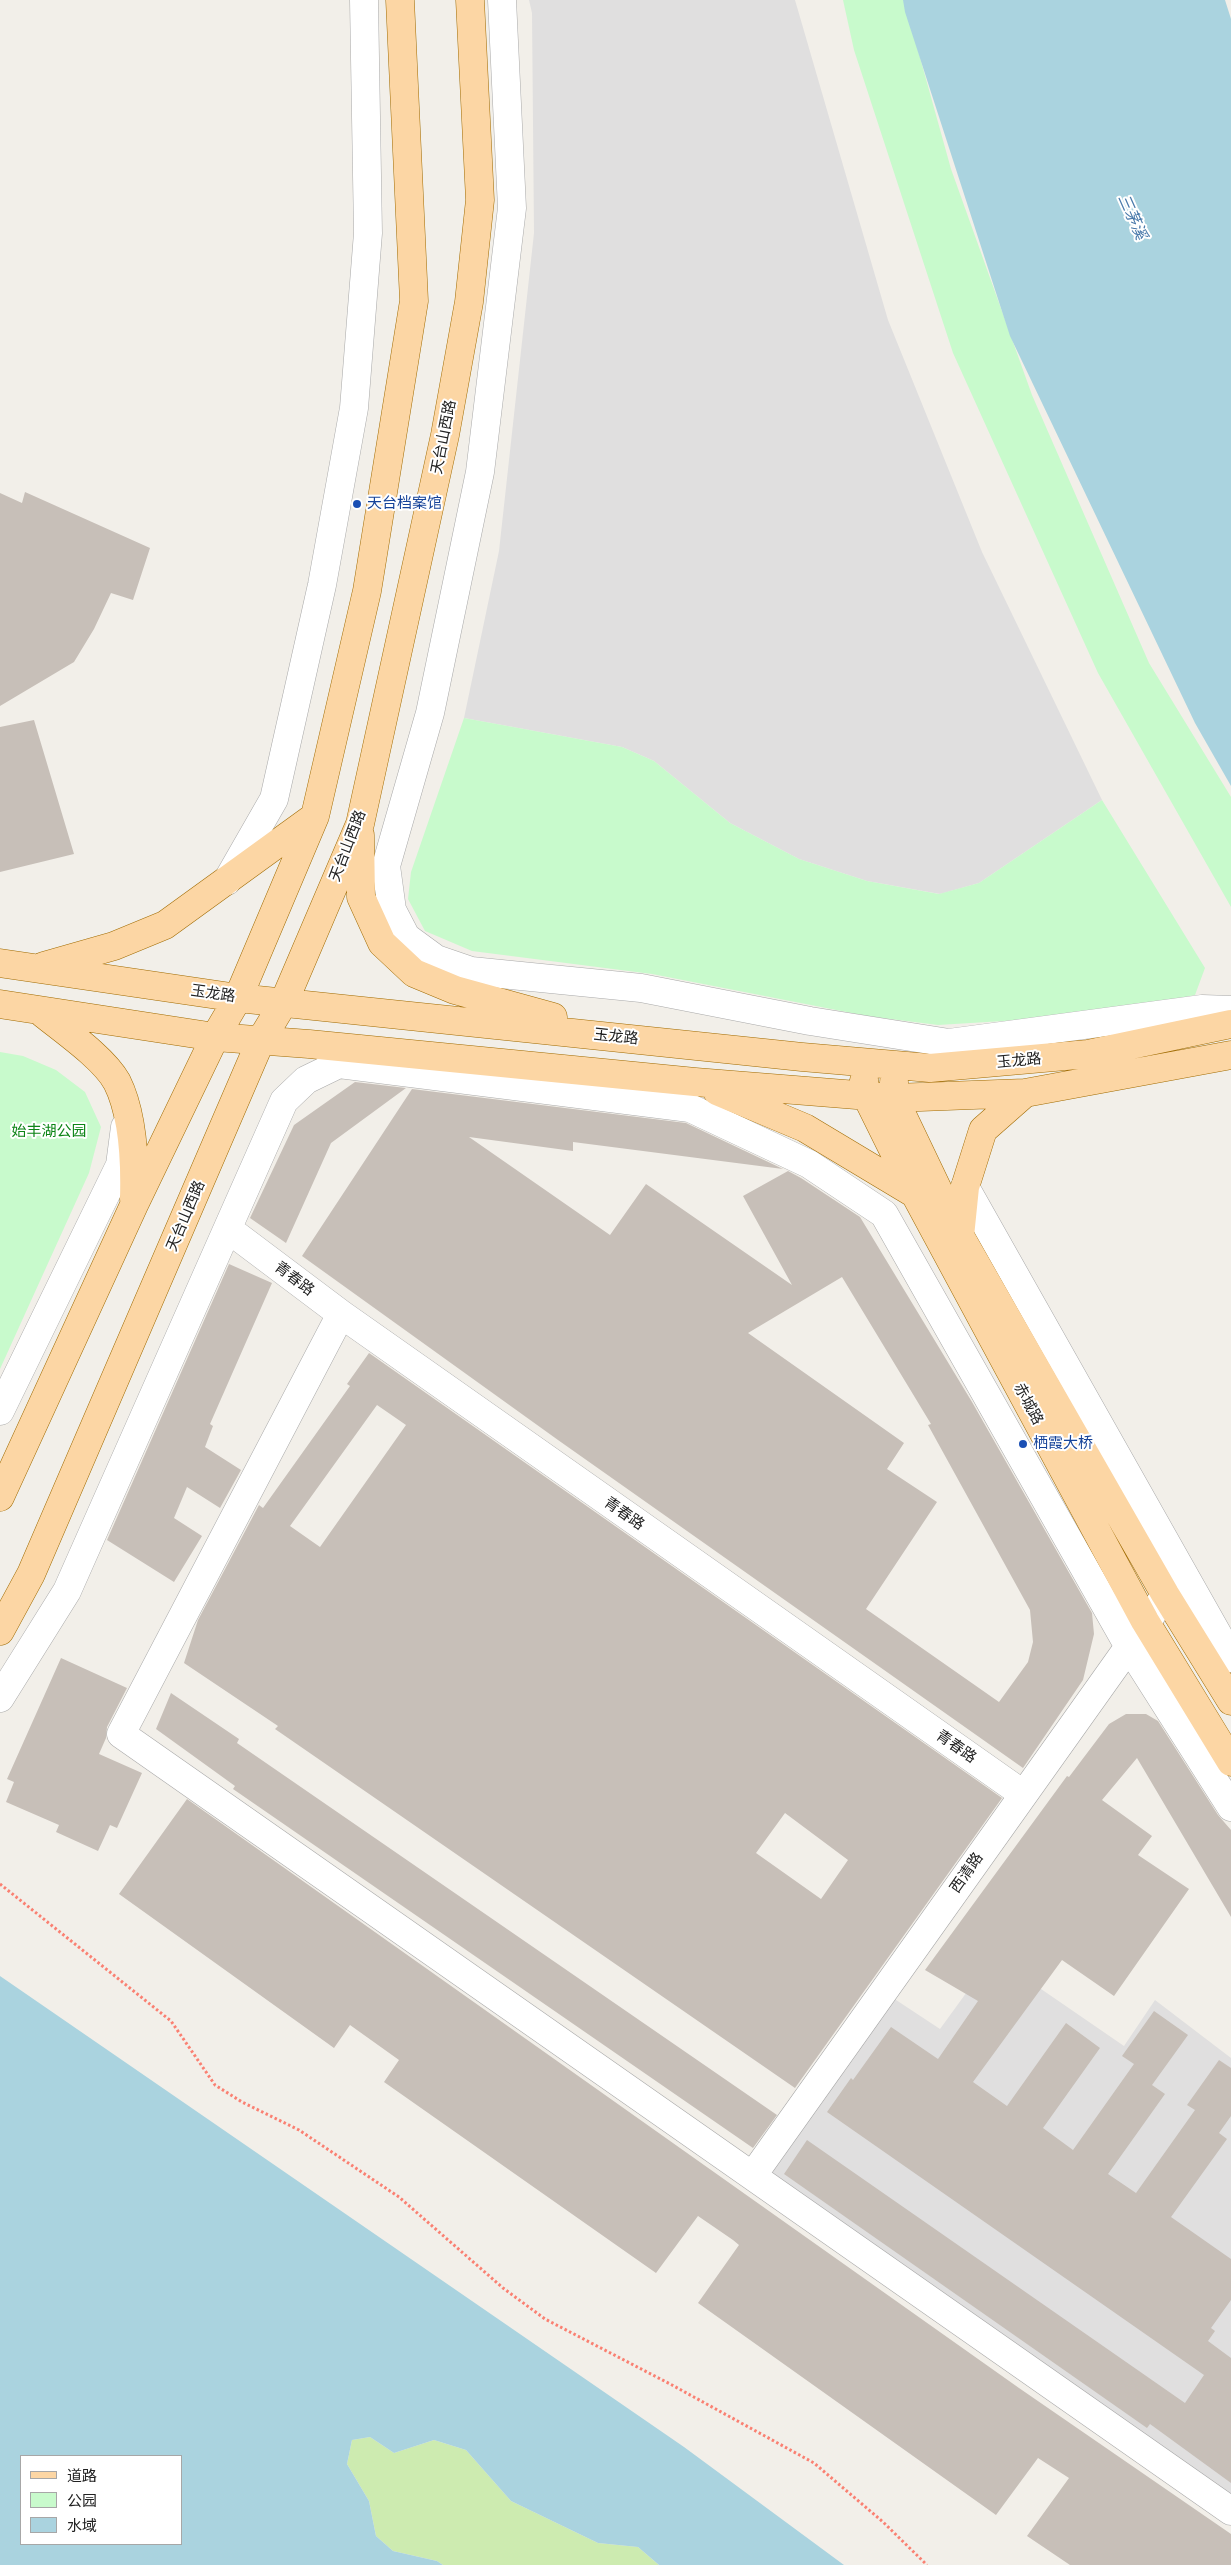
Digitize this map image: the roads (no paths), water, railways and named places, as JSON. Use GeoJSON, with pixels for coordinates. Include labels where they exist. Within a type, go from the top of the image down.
{"type":"FeatureCollection","features":[{"type":"Feature","properties":{"kind":"main road"},"geometry":{"type":"LineString","coordinates":[[0,1497],[134,1205],[215,1037],[238,998],[315,816],[366,592],[414,300],[400,0]]}},
{"type":"Feature","properties":{"kind":"main road","name":"天台山西路"},"geometry":{"type":"LineString","coordinates":[[0,1632],[32,1574],[261,1040],[284,1002],[360,824],[427,523],[469,302],[480,200],[470,0]]}},
{"type":"Feature","properties":{"kind":"main road"},"geometry":{"type":"LineString","coordinates":[[35,968],[114,946],[165,925],[315,816]]}},
{"type":"Feature","properties":{"kind":"main road"},"geometry":{"type":"LineString","coordinates":[[360,824],[361,897],[382,943],[414,973],[455,990],[626,1038]]}},
{"type":"Feature","properties":{"kind":"main road","name":"玉龙路"},"geometry":{"type":"LineString","coordinates":[[0,963],[238,998],[930,1068],[1088,1054],[1231,1024]]}},
{"type":"Feature","properties":{"kind":"main road","name":"玉龙路"},"geometry":{"type":"LineString","coordinates":[[0,1004],[215,1037],[694,1082],[894,1098],[1025,1093],[1231,1055]]}},
{"type":"Feature","properties":{"kind":"main road"},"geometry":{"type":"LineString","coordinates":[[40,1011],[88,1049],[116,1082],[127,1113],[135,1166],[134,1205]]}},
{"type":"Feature","properties":{"kind":"main road","name":"赤城路"},"geometry":{"type":"LineString","coordinates":[[862,1062],[866,1096],[915,1194],[1145,1621],[1231,1762]]}},
{"type":"Feature","properties":{"kind":"main road","name":"赤城路"},"geometry":{"type":"LineString","coordinates":[[895,1065],[894,1098],[960,1236],[1165,1594],[1231,1701]]}},
{"type":"Feature","properties":{"kind":"main road"},"geometry":{"type":"LineString","coordinates":[[694,1082],[805,1128],[915,1194]]}},
{"type":"Feature","properties":{"kind":"main road"},"geometry":{"type":"LineString","coordinates":[[960,1236],[965,1186],[983,1130],[1025,1093]]}},
{"type":"Feature","properties":{"kind":"lane"},"geometry":{"type":"LineString","coordinates":[[227,881],[274,799],[322,586],[354,408],[368,232],[364,0]]}},
{"type":"Feature","properties":{"kind":"lane"},"geometry":{"type":"LineString","coordinates":[[502,0],[512,208],[480,472],[430,713],[386,866],[392,910],[406,937],[436,959],[471,971],[641,988],[810,1021],[949,1042],[1202,1009],[1231,1010]]}},
{"type":"Feature","properties":{"kind":"lane"},"geometry":{"type":"LineString","coordinates":[[0,1698],[67,1591],[284,1101],[306,1080],[338,1064],[690,1108],[809,1164],[884,1214],[1128,1645],[1231,1807]]}},
{"type":"Feature","properties":{"kind":"lane"},"geometry":{"type":"LineString","coordinates":[[0,1411],[120,1165],[127,1113]]}},
{"type":"Feature","properties":{"kind":"lane"},"geometry":{"type":"LineString","coordinates":[[965,1186],[1231,1658]]}},
{"type":"Feature","properties":{"kind":"lane","name":"青春路"},"geometry":{"type":"LineString","coordinates":[[228,1229],[340,1314],[1023,1794]]}},
{"type":"Feature","properties":{"kind":"lane"},"geometry":{"type":"LineString","coordinates":[[340,1314],[121,1734],[1231,2511]]}},
{"type":"Feature","properties":{"kind":"lane","name":"西清路"},"geometry":{"type":"LineString","coordinates":[[753,2175],[1145,1621],[1182,1572]]}},
{"type":"Feature","properties":{"kind":"water","name":"三茅溪"},"geometry":{"type":"Polygon","coordinates":[[[903,0],[1225,0],[1231,19],[1231,786],[1195,723],[1010,336],[905,12],[903,0]]]}},
{"type":"Feature","properties":{"kind":"water"},"geometry":{"type":"Polygon","coordinates":[[[0,1976],[684,2447],[844,2565],[659,2565],[638,2547],[598,2543],[511,2501],[466,2450],[434,2440],[394,2453],[370,2437],[352,2440],[347,2464],[369,2501],[376,2536],[393,2551],[437,2561],[443,2565],[0,2565],[0,1976]]]}},
{"type":"Feature","properties":{"kind":"place","name":"天台档案馆"},"geometry":{"type":"Point","coordinates":[357,504]}},
{"type":"Feature","properties":{"kind":"place","name":"栖霞大桥"},"geometry":{"type":"Point","coordinates":[1023,1444]}},
{"type":"Feature","properties":{"kind":"park label","name":"始丰湖公园"},"geometry":{"type":"Point","coordinates":[49,1132]}}]}
